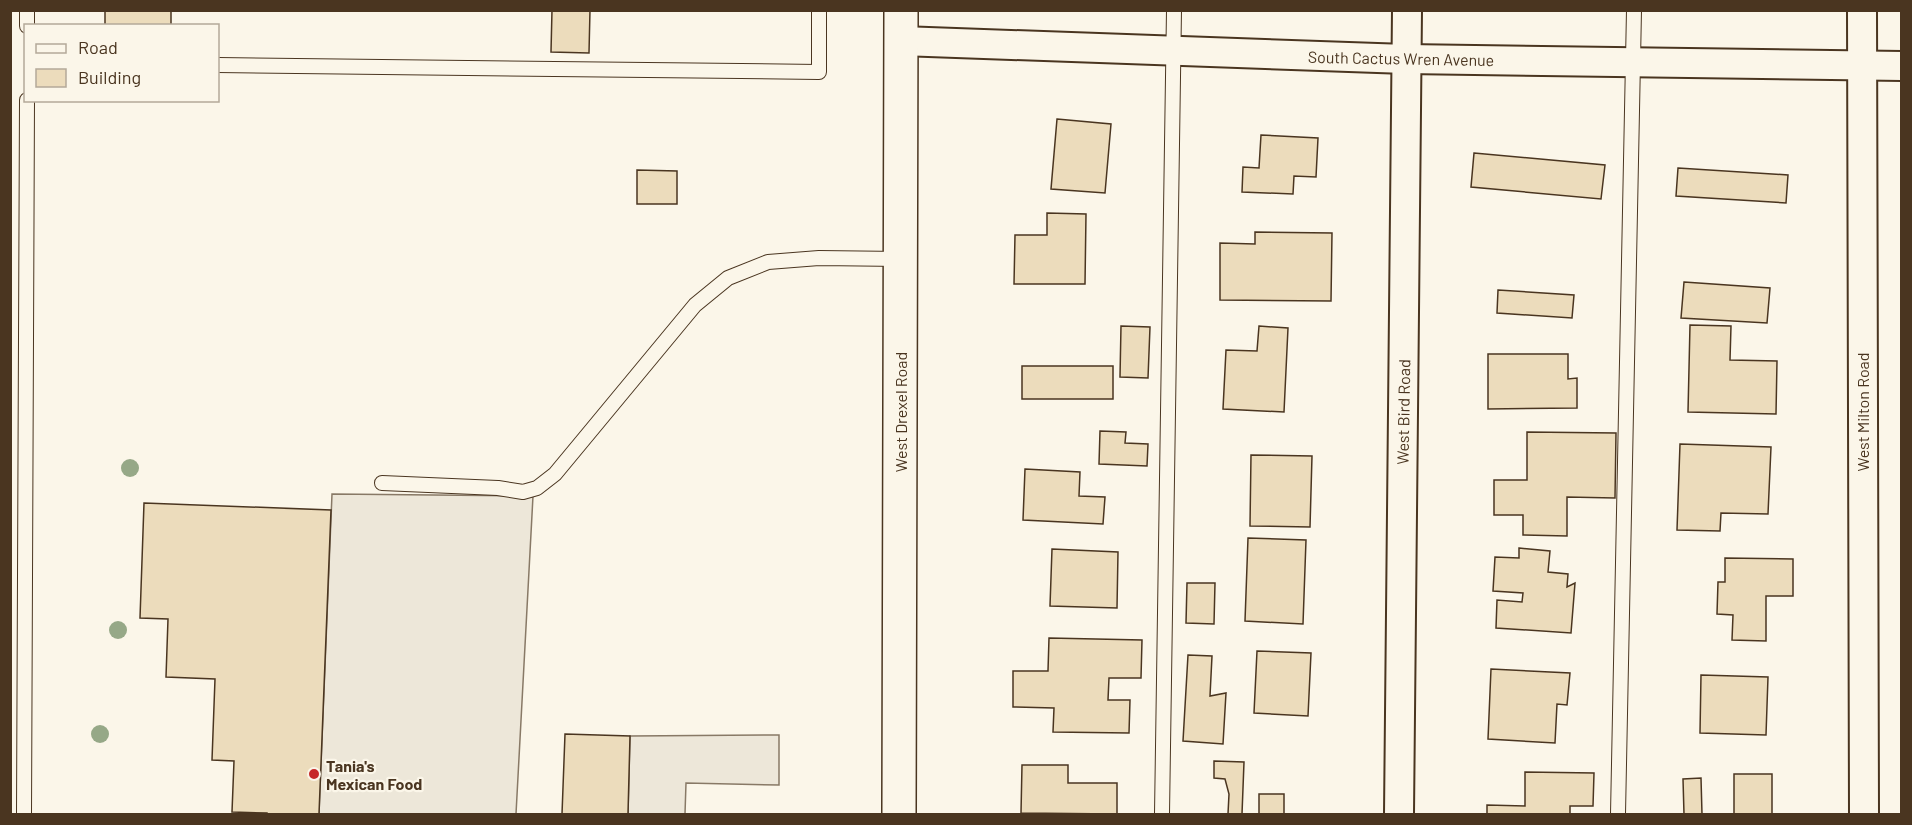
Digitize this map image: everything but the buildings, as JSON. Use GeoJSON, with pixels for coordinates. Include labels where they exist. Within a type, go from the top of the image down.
{"type":"FeatureCollection","features":[{"type":"Feature","properties":{"kind":"street","name":"West Bird Road"},"geometry":{"type":"LineString","coordinates":[[1398,814],[1407,10]]}},
{"type":"Feature","properties":{"kind":"street","name":"West Milton Road"},"geometry":{"type":"LineString","coordinates":[[1862,10],[1864,814]]}},
{"type":"Feature","properties":{"kind":"street","name":"South Cactus Wren Avenue"},"geometry":{"type":"LineString","coordinates":[[901,26],[1173,51],[1406,59],[1902,66]]}},
{"type":"Feature","properties":{"kind":"street","name":"West Drexel Road"},"geometry":{"type":"LineString","coordinates":[[899,814],[901,26]]}},
{"type":"Feature","properties":{"kind":"lane"},"geometry":{"type":"LineString","coordinates":[[219,65],[819,72],[819,10]]}},
{"type":"Feature","properties":{"kind":"lane"},"geometry":{"type":"LineString","coordinates":[[1162,814],[1174,10]]}},
{"type":"Feature","properties":{"kind":"lane"},"geometry":{"type":"LineString","coordinates":[[1618,814],[1634,10]]}},
{"type":"Feature","properties":{"kind":"lane"},"geometry":{"type":"LineString","coordinates":[[24,814],[27,102]]}},
{"type":"Feature","properties":{"kind":"lane"},"geometry":{"type":"LineString","coordinates":[[382,483],[498,488],[523,492],[537,488],[555,474],[695,304],[728,278],[768,262],[819,258],[901,259]]}},
{"type":"Feature","properties":{"kind":"shaded area"},"geometry":{"type":"Polygon","coordinates":[[[332,494],[533,496],[516,814],[319,814],[332,494]]]}},
{"type":"Feature","properties":{"kind":"shaded area"},"geometry":{"type":"Polygon","coordinates":[[[779,735],[779,785],[686,783],[685,814],[628,814],[630,736],[779,735]]]}},
{"type":"Feature","properties":{"kind":"place","name":"Tania's Mexican Food"},"geometry":{"type":"Point","coordinates":[314,774]}}]}
